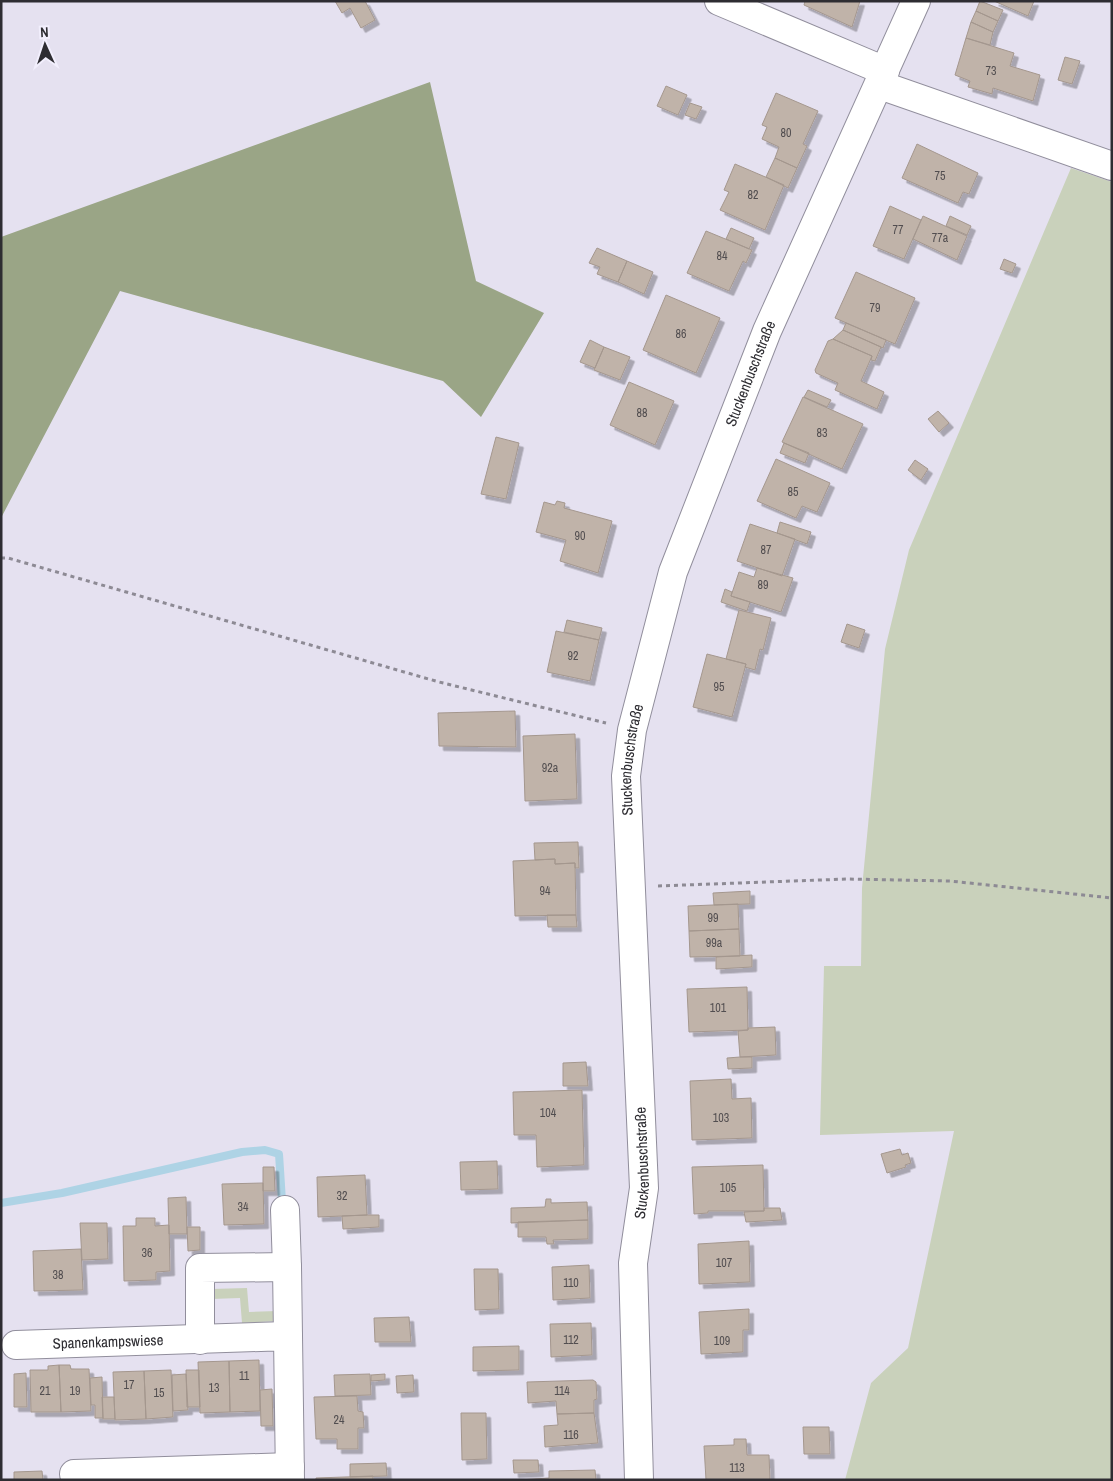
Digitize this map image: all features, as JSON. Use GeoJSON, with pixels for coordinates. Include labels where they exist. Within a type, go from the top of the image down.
{"type":"FeatureCollection","features":[{"type":"Feature","properties":{"kind":"street"},"geometry":{"type":"LineString","coordinates":[[719,1],[882,78],[1112,166]]}},
{"type":"Feature","properties":{"kind":"street","name":"Stuckenbuschstraße"},"geometry":{"type":"LineString","coordinates":[[639,1480],[633,1263],[644,1188],[626,776],[632,730],[673,572],[767,331],[916,1]]}},
{"type":"Feature","properties":{"kind":"street"},"geometry":{"type":"LineString","coordinates":[[74,1474],[290,1473],[285,1210]]}},
{"type":"Feature","properties":{"kind":"street"},"geometry":{"type":"LineString","coordinates":[[200,1340],[200,1268],[287,1267]]}},
{"type":"Feature","properties":{"kind":"street","name":"Spanenkampswiese"},"geometry":{"type":"LineString","coordinates":[[16,1345],[288,1336]]}},
{"type":"Feature","properties":{"kind":"path"},"geometry":{"type":"LineString","coordinates":[[1,558],[8,558],[128,591],[439,682],[632,730]]}},
{"type":"Feature","properties":{"kind":"path"},"geometry":{"type":"LineString","coordinates":[[630,886],[847,879],[950,882],[1112,898]]}},
{"type":"Feature","properties":{"kind":"green space"},"geometry":{"type":"Polygon","coordinates":[[[430,82],[476,281],[544,313],[481,417],[443,381],[120,291],[1,518],[1,237],[430,82]]]}},
{"type":"Feature","properties":{"kind":"green space"},"geometry":{"type":"Polygon","coordinates":[[[1071,168],[1112,182],[1112,1480],[845,1480],[871,1383],[908,1348],[954,1131],[820,1135],[824,966],[861,966],[862,888],[885,649],[909,550],[1071,168]]]}},
{"type":"Feature","properties":{"kind":"green space"},"geometry":{"type":"Polygon","coordinates":[[[247,1288],[249,1312],[277,1311],[278,1321],[242,1323],[240,1298],[211,1299],[211,1289],[247,1288]]]}},
{"type":"Feature","properties":{"kind":"building"},"geometry":{"type":"Polygon","coordinates":[[[335,1],[365,1],[375,20],[361,28],[350,8],[342,13],[335,1]]]}},
{"type":"Feature","properties":{"kind":"building"},"geometry":{"type":"Polygon","coordinates":[[[805,1],[860,1],[852,27],[804,5],[805,1]]]}},
{"type":"Feature","properties":{"kind":"building"},"geometry":{"type":"Polygon","coordinates":[[[980,1],[1003,10],[998,21],[976,11],[980,1]]]}},
{"type":"Feature","properties":{"kind":"building"},"geometry":{"type":"Polygon","coordinates":[[[994,1],[1034,1],[1028,16],[994,1]]]}},
{"type":"Feature","properties":{"kind":"building"},"geometry":{"type":"Polygon","coordinates":[[[976,11],[998,21],[993,32],[971,22],[976,11]]]}},
{"type":"Feature","properties":{"kind":"building"},"geometry":{"type":"Polygon","coordinates":[[[971,22],[993,32],[990,45],[966,38],[971,22]]]}},
{"type":"Feature","properties":{"kind":"building"},"geometry":{"type":"Polygon","coordinates":[[[966,38],[1014,53],[1010,66],[1040,75],[1033,101],[993,88],[992,94],[968,87],[970,81],[955,75],[966,38]]]}},
{"type":"Feature","properties":{"kind":"building"},"geometry":{"type":"Polygon","coordinates":[[[1065,57],[1080,61],[1072,84],[1058,80],[1065,57]]]}},
{"type":"Feature","properties":{"kind":"building"},"geometry":{"type":"Polygon","coordinates":[[[666,86],[687,95],[678,115],[657,106],[666,86]]]}},
{"type":"Feature","properties":{"kind":"building"},"geometry":{"type":"Polygon","coordinates":[[[776,93],[818,111],[803,144],[807,146],[797,168],[775,158],[779,147],[762,139],[767,127],[762,125],[776,93]]]}},
{"type":"Feature","properties":{"kind":"building"},"geometry":{"type":"Polygon","coordinates":[[[690,103],[702,107],[696,119],[685,115],[690,103]]]}},
{"type":"Feature","properties":{"kind":"building"},"geometry":{"type":"Polygon","coordinates":[[[917,144],[978,173],[969,194],[963,192],[958,203],[902,178],[917,144]]]}},
{"type":"Feature","properties":{"kind":"building"},"geometry":{"type":"Polygon","coordinates":[[[775,158],[797,168],[788,188],[766,177],[775,158]]]}},
{"type":"Feature","properties":{"kind":"building"},"geometry":{"type":"Polygon","coordinates":[[[735,164],[784,185],[765,230],[720,210],[729,192],[724,190],[735,164]]]}},
{"type":"Feature","properties":{"kind":"building"},"geometry":{"type":"Polygon","coordinates":[[[890,206],[921,220],[904,259],[873,246],[890,206]]]}},
{"type":"Feature","properties":{"kind":"building"},"geometry":{"type":"Polygon","coordinates":[[[923,216],[967,236],[957,260],[913,239],[923,216]]]}},
{"type":"Feature","properties":{"kind":"building"},"geometry":{"type":"Polygon","coordinates":[[[950,216],[971,226],[967,235],[946,226],[950,216]]]}},
{"type":"Feature","properties":{"kind":"building"},"geometry":{"type":"Polygon","coordinates":[[[731,228],[754,238],[749,249],[726,239],[731,228]]]}},
{"type":"Feature","properties":{"kind":"building"},"geometry":{"type":"Polygon","coordinates":[[[706,231],[752,250],[746,263],[743,261],[729,291],[687,273],[706,231]]]}},
{"type":"Feature","properties":{"kind":"building"},"geometry":{"type":"Polygon","coordinates":[[[597,248],[627,261],[618,282],[597,274],[600,267],[589,263],[597,248]]]}},
{"type":"Feature","properties":{"kind":"building"},"geometry":{"type":"Polygon","coordinates":[[[1004,259],[1016,264],[1012,273],[1000,269],[1004,259]]]}},
{"type":"Feature","properties":{"kind":"building"},"geometry":{"type":"Polygon","coordinates":[[[627,261],[653,272],[644,294],[618,282],[627,261]]]}},
{"type":"Feature","properties":{"kind":"building"},"geometry":{"type":"Polygon","coordinates":[[[856,272],[915,298],[895,344],[835,318],[856,272]]]}},
{"type":"Feature","properties":{"kind":"building"},"geometry":{"type":"Polygon","coordinates":[[[666,295],[720,318],[696,373],[643,350],[666,295]]]}},
{"type":"Feature","properties":{"kind":"building"},"geometry":{"type":"Polygon","coordinates":[[[846,323],[886,340],[883,348],[843,330],[846,323]]]}},
{"type":"Feature","properties":{"kind":"building"},"geometry":{"type":"Polygon","coordinates":[[[843,330],[881,347],[875,361],[871,360],[872,356],[833,339],[843,330]]]}},
{"type":"Feature","properties":{"kind":"building"},"geometry":{"type":"Polygon","coordinates":[[[833,339],[872,356],[861,381],[884,392],[877,409],[835,390],[838,383],[816,373],[815,370],[828,341],[833,339]]]}},
{"type":"Feature","properties":{"kind":"building"},"geometry":{"type":"Polygon","coordinates":[[[590,340],[604,347],[595,368],[580,362],[590,340]]]}},
{"type":"Feature","properties":{"kind":"building"},"geometry":{"type":"Polygon","coordinates":[[[604,347],[630,357],[620,380],[594,370],[604,347]]]}},
{"type":"Feature","properties":{"kind":"building"},"geometry":{"type":"Polygon","coordinates":[[[629,382],[674,401],[655,445],[610,425],[629,382]]]}},
{"type":"Feature","properties":{"kind":"building"},"geometry":{"type":"Polygon","coordinates":[[[808,390],[831,400],[827,407],[804,397],[808,390]]]}},
{"type":"Feature","properties":{"kind":"building"},"geometry":{"type":"Polygon","coordinates":[[[803,397],[863,424],[842,469],[782,442],[803,397]]]}},
{"type":"Feature","properties":{"kind":"building"},"geometry":{"type":"Polygon","coordinates":[[[938,411],[949,423],[939,432],[928,419],[938,411]]]}},
{"type":"Feature","properties":{"kind":"building"},"geometry":{"type":"Polygon","coordinates":[[[496,437],[519,443],[506,499],[481,494],[496,437]]]}},
{"type":"Feature","properties":{"kind":"building"},"geometry":{"type":"Polygon","coordinates":[[[784,443],[809,453],[805,463],[780,453],[784,443]]]}},
{"type":"Feature","properties":{"kind":"building"},"geometry":{"type":"Polygon","coordinates":[[[776,459],[830,483],[817,512],[802,506],[796,518],[757,501],[776,459]]]}},
{"type":"Feature","properties":{"kind":"building"},"geometry":{"type":"Polygon","coordinates":[[[915,460],[928,469],[921,480],[908,470],[915,460]]]}},
{"type":"Feature","properties":{"kind":"building"},"geometry":{"type":"Polygon","coordinates":[[[557,501],[565,503],[564,508],[612,521],[598,573],[560,561],[566,540],[536,532],[544,502],[555,505],[557,501]]]}},
{"type":"Feature","properties":{"kind":"building"},"geometry":{"type":"Polygon","coordinates":[[[780,522],[811,532],[807,544],[777,533],[780,522]]]}},
{"type":"Feature","properties":{"kind":"building"},"geometry":{"type":"Polygon","coordinates":[[[750,524],[795,539],[782,576],[737,561],[750,524]]]}},
{"type":"Feature","properties":{"kind":"building"},"geometry":{"type":"Polygon","coordinates":[[[757,568],[793,578],[781,612],[731,596],[739,572],[754,577],[757,568]]]}},
{"type":"Feature","properties":{"kind":"building"},"geometry":{"type":"Polygon","coordinates":[[[725,589],[732,592],[731,596],[750,602],[747,611],[721,602],[725,589]]]}},
{"type":"Feature","properties":{"kind":"building"},"geometry":{"type":"Polygon","coordinates":[[[739,610],[771,618],[763,650],[760,649],[755,670],[745,667],[746,664],[726,659],[739,610]]]}},
{"type":"Feature","properties":{"kind":"building"},"geometry":{"type":"Polygon","coordinates":[[[567,620],[602,628],[599,640],[564,632],[567,620]]]}},
{"type":"Feature","properties":{"kind":"building"},"geometry":{"type":"Polygon","coordinates":[[[847,624],[865,630],[859,648],[841,642],[847,624]]]}},
{"type":"Feature","properties":{"kind":"building"},"geometry":{"type":"Polygon","coordinates":[[[556,631],[599,640],[590,681],[547,672],[556,631]]]}},
{"type":"Feature","properties":{"kind":"building"},"geometry":{"type":"Polygon","coordinates":[[[707,654],[746,664],[732,717],[693,707],[707,654]]]}},
{"type":"Feature","properties":{"kind":"building"},"geometry":{"type":"Polygon","coordinates":[[[515,711],[516,747],[439,746],[438,713],[515,711]]]}},
{"type":"Feature","properties":{"kind":"building"},"geometry":{"type":"Polygon","coordinates":[[[575,734],[577,799],[525,801],[523,736],[575,734]]]}},
{"type":"Feature","properties":{"kind":"building"},"geometry":{"type":"Polygon","coordinates":[[[578,842],[579,868],[575,868],[575,863],[555,864],[555,859],[535,860],[534,843],[578,842]]]}},
{"type":"Feature","properties":{"kind":"building"},"geometry":{"type":"Polygon","coordinates":[[[555,859],[555,864],[575,863],[576,915],[515,916],[513,861],[555,859]]]}},
{"type":"Feature","properties":{"kind":"building"},"geometry":{"type":"Polygon","coordinates":[[[750,891],[750,904],[714,905],[713,893],[750,891]]]}},
{"type":"Feature","properties":{"kind":"building"},"geometry":{"type":"Polygon","coordinates":[[[738,904],[739,929],[689,931],[688,906],[738,904]]]}},
{"type":"Feature","properties":{"kind":"building"},"geometry":{"type":"Polygon","coordinates":[[[547,915],[576,915],[577,927],[548,927],[547,915]]]}},
{"type":"Feature","properties":{"kind":"building"},"geometry":{"type":"Polygon","coordinates":[[[739,929],[740,956],[690,957],[689,931],[739,929]]]}},
{"type":"Feature","properties":{"kind":"building"},"geometry":{"type":"Polygon","coordinates":[[[752,955],[752,967],[716,969],[716,957],[752,955]]]}},
{"type":"Feature","properties":{"kind":"building"},"geometry":{"type":"Polygon","coordinates":[[[747,987],[748,1030],[689,1032],[687,989],[747,987]]]}},
{"type":"Feature","properties":{"kind":"building"},"geometry":{"type":"Polygon","coordinates":[[[775,1027],[776,1055],[740,1057],[738,1031],[748,1030],[748,1028],[775,1027]]]}},
{"type":"Feature","properties":{"kind":"building"},"geometry":{"type":"Polygon","coordinates":[[[752,1057],[752,1068],[728,1069],[727,1058],[752,1057]]]}},
{"type":"Feature","properties":{"kind":"building"},"geometry":{"type":"Polygon","coordinates":[[[586,1062],[588,1086],[563,1086],[563,1063],[586,1062]]]}},
{"type":"Feature","properties":{"kind":"building"},"geometry":{"type":"Polygon","coordinates":[[[731,1079],[732,1099],[751,1098],[752,1138],[692,1140],[690,1081],[731,1079]]]}},
{"type":"Feature","properties":{"kind":"building"},"geometry":{"type":"Polygon","coordinates":[[[582,1090],[584,1165],[537,1167],[536,1135],[514,1135],[513,1092],[582,1090]]]}},
{"type":"Feature","properties":{"kind":"building"},"geometry":{"type":"Polygon","coordinates":[[[900,1149],[902,1155],[908,1153],[911,1163],[905,1165],[906,1167],[887,1173],[881,1154],[900,1149]]]}},
{"type":"Feature","properties":{"kind":"building"},"geometry":{"type":"Polygon","coordinates":[[[497,1161],[498,1189],[461,1190],[460,1162],[497,1161]]]}},
{"type":"Feature","properties":{"kind":"building"},"geometry":{"type":"Polygon","coordinates":[[[763,1165],[764,1211],[708,1211],[708,1213],[694,1214],[692,1167],[763,1165]]]}},
{"type":"Feature","properties":{"kind":"building"},"geometry":{"type":"Polygon","coordinates":[[[263,1167],[274,1167],[275,1191],[263,1191],[263,1167]]]}},
{"type":"Feature","properties":{"kind":"building"},"geometry":{"type":"Polygon","coordinates":[[[365,1175],[367,1215],[318,1217],[317,1177],[365,1175]]]}},
{"type":"Feature","properties":{"kind":"building"},"geometry":{"type":"Polygon","coordinates":[[[263,1183],[264,1224],[224,1225],[222,1184],[263,1183]]]}},
{"type":"Feature","properties":{"kind":"building"},"geometry":{"type":"Polygon","coordinates":[[[186,1197],[187,1234],[169,1234],[168,1198],[186,1197]]]}},
{"type":"Feature","properties":{"kind":"building"},"geometry":{"type":"Polygon","coordinates":[[[546,1199],[551,1199],[551,1203],[587,1202],[588,1220],[511,1223],[511,1208],[545,1207],[546,1199]]]}},
{"type":"Feature","properties":{"kind":"building"},"geometry":{"type":"Polygon","coordinates":[[[764,1208],[780,1208],[782,1220],[746,1222],[744,1212],[764,1211],[764,1208]]]}},
{"type":"Feature","properties":{"kind":"building"},"geometry":{"type":"Polygon","coordinates":[[[379,1215],[379,1227],[343,1229],[342,1216],[379,1215]]]}},
{"type":"Feature","properties":{"kind":"building"},"geometry":{"type":"Polygon","coordinates":[[[136,1218],[155,1218],[155,1226],[169,1225],[170,1271],[156,1272],[156,1280],[124,1281],[123,1226],[136,1226],[136,1218]]]}},
{"type":"Feature","properties":{"kind":"building"},"geometry":{"type":"Polygon","coordinates":[[[588,1220],[588,1239],[553,1240],[554,1244],[547,1244],[546,1237],[518,1237],[518,1222],[588,1220]]]}},
{"type":"Feature","properties":{"kind":"building"},"geometry":{"type":"Polygon","coordinates":[[[80,1223],[107,1223],[108,1259],[82,1260],[80,1223]]]}},
{"type":"Feature","properties":{"kind":"building"},"geometry":{"type":"Polygon","coordinates":[[[187,1227],[200,1227],[200,1250],[188,1251],[187,1227]]]}},
{"type":"Feature","properties":{"kind":"building"},"geometry":{"type":"Polygon","coordinates":[[[749,1241],[750,1282],[699,1284],[698,1244],[749,1241]]]}},
{"type":"Feature","properties":{"kind":"building"},"geometry":{"type":"Polygon","coordinates":[[[81,1249],[83,1290],[34,1291],[33,1251],[81,1249]]]}},
{"type":"Feature","properties":{"kind":"building"},"geometry":{"type":"Polygon","coordinates":[[[589,1265],[590,1298],[553,1300],[552,1267],[589,1265]]]}},
{"type":"Feature","properties":{"kind":"building"},"geometry":{"type":"Polygon","coordinates":[[[474,1269],[498,1269],[499,1309],[475,1310],[474,1269]]]}},
{"type":"Feature","properties":{"kind":"building"},"geometry":{"type":"Polygon","coordinates":[[[749,1309],[749,1330],[743,1330],[743,1352],[701,1354],[699,1312],[749,1309]]]}},
{"type":"Feature","properties":{"kind":"building"},"geometry":{"type":"Polygon","coordinates":[[[409,1317],[411,1342],[375,1342],[374,1318],[409,1317]]]}},
{"type":"Feature","properties":{"kind":"building"},"geometry":{"type":"Polygon","coordinates":[[[591,1323],[592,1355],[551,1357],[550,1324],[591,1323]]]}},
{"type":"Feature","properties":{"kind":"building"},"geometry":{"type":"Polygon","coordinates":[[[519,1346],[519,1370],[473,1371],[473,1347],[519,1346]]]}},
{"type":"Feature","properties":{"kind":"building"},"geometry":{"type":"Polygon","coordinates":[[[259,1360],[260,1411],[230,1412],[229,1361],[259,1360]]]}},
{"type":"Feature","properties":{"kind":"building"},"geometry":{"type":"Polygon","coordinates":[[[229,1361],[230,1412],[200,1413],[198,1362],[229,1361]]]}},
{"type":"Feature","properties":{"kind":"building"},"geometry":{"type":"Polygon","coordinates":[[[59,1365],[61,1412],[31,1412],[30,1370],[48,1370],[48,1366],[59,1365]]]}},
{"type":"Feature","properties":{"kind":"building"},"geometry":{"type":"Polygon","coordinates":[[[59,1365],[70,1365],[71,1369],[89,1369],[91,1411],[61,1412],[59,1365]]]}},
{"type":"Feature","properties":{"kind":"building"},"geometry":{"type":"Polygon","coordinates":[[[171,1370],[173,1417],[146,1419],[144,1371],[171,1370]]]}},
{"type":"Feature","properties":{"kind":"building"},"geometry":{"type":"Polygon","coordinates":[[[186,1370],[199,1370],[200,1407],[187,1407],[186,1370]]]}},
{"type":"Feature","properties":{"kind":"building"},"geometry":{"type":"Polygon","coordinates":[[[144,1371],[146,1419],[115,1420],[113,1372],[144,1371]]]}},
{"type":"Feature","properties":{"kind":"building"},"geometry":{"type":"Polygon","coordinates":[[[26,1373],[27,1407],[14,1407],[14,1374],[26,1373]]]}},
{"type":"Feature","properties":{"kind":"building"},"geometry":{"type":"Polygon","coordinates":[[[186,1374],[188,1410],[173,1411],[172,1375],[186,1374]]]}},
{"type":"Feature","properties":{"kind":"building"},"geometry":{"type":"Polygon","coordinates":[[[370,1374],[371,1395],[335,1396],[334,1375],[370,1374]]]}},
{"type":"Feature","properties":{"kind":"building"},"geometry":{"type":"Polygon","coordinates":[[[385,1374],[385,1380],[371,1381],[371,1375],[385,1374]]]}},
{"type":"Feature","properties":{"kind":"building"},"geometry":{"type":"Polygon","coordinates":[[[413,1375],[414,1392],[397,1393],[396,1376],[413,1375]]]}},
{"type":"Feature","properties":{"kind":"building"},"geometry":{"type":"Polygon","coordinates":[[[102,1377],[103,1418],[95,1418],[95,1405],[91,1405],[90,1378],[102,1377]]]}},
{"type":"Feature","properties":{"kind":"building"},"geometry":{"type":"Polygon","coordinates":[[[593,1380],[596,1382],[597,1399],[594,1400],[594,1413],[557,1414],[556,1401],[528,1403],[527,1382],[593,1380]]]}},
{"type":"Feature","properties":{"kind":"building"},"geometry":{"type":"Polygon","coordinates":[[[272,1389],[273,1426],[261,1426],[260,1390],[272,1389]]]}},
{"type":"Feature","properties":{"kind":"building"},"geometry":{"type":"Polygon","coordinates":[[[357,1396],[358,1411],[363,1412],[364,1428],[358,1428],[358,1449],[337,1449],[337,1439],[316,1439],[314,1397],[357,1396]]]}},
{"type":"Feature","properties":{"kind":"building"},"geometry":{"type":"Polygon","coordinates":[[[102,1397],[114,1397],[115,1419],[103,1419],[102,1397]]]}},
{"type":"Feature","properties":{"kind":"building"},"geometry":{"type":"Polygon","coordinates":[[[461,1413],[486,1413],[487,1459],[462,1460],[461,1413]]]}},
{"type":"Feature","properties":{"kind":"building"},"geometry":{"type":"Polygon","coordinates":[[[594,1413],[598,1443],[545,1447],[544,1426],[558,1425],[557,1414],[594,1413]]]}},
{"type":"Feature","properties":{"kind":"building"},"geometry":{"type":"Polygon","coordinates":[[[803,1427],[829,1427],[830,1454],[804,1454],[803,1427]]]}},
{"type":"Feature","properties":{"kind":"building"},"geometry":{"type":"Polygon","coordinates":[[[734,1439],[746,1439],[747,1455],[769,1455],[770,1480],[706,1480],[704,1446],[734,1445],[734,1439]]]}},
{"type":"Feature","properties":{"kind":"building"},"geometry":{"type":"Polygon","coordinates":[[[513,1460],[538,1460],[539,1472],[514,1473],[513,1460]]]}},
{"type":"Feature","properties":{"kind":"building"},"geometry":{"type":"Polygon","coordinates":[[[386,1463],[387,1476],[350,1477],[350,1464],[386,1463]]]}},
{"type":"Feature","properties":{"kind":"building"},"geometry":{"type":"Polygon","coordinates":[[[595,1470],[596,1480],[518,1480],[549,1478],[549,1471],[595,1470]]]}},
{"type":"Feature","properties":{"kind":"building"},"geometry":{"type":"Polygon","coordinates":[[[42,1471],[43,1480],[14,1480],[14,1472],[42,1471]]]}},
{"type":"Feature","properties":{"kind":"building"},"geometry":{"type":"Polygon","coordinates":[[[373,1476],[373,1480],[316,1480],[316,1478],[373,1476]]]}},
{"type":"Feature","properties":{"kind":"waterway"},"geometry":{"type":"LineString","coordinates":[[1,1203],[62,1193],[242,1152],[265,1150],[279,1154],[282,1201]]}}]}
